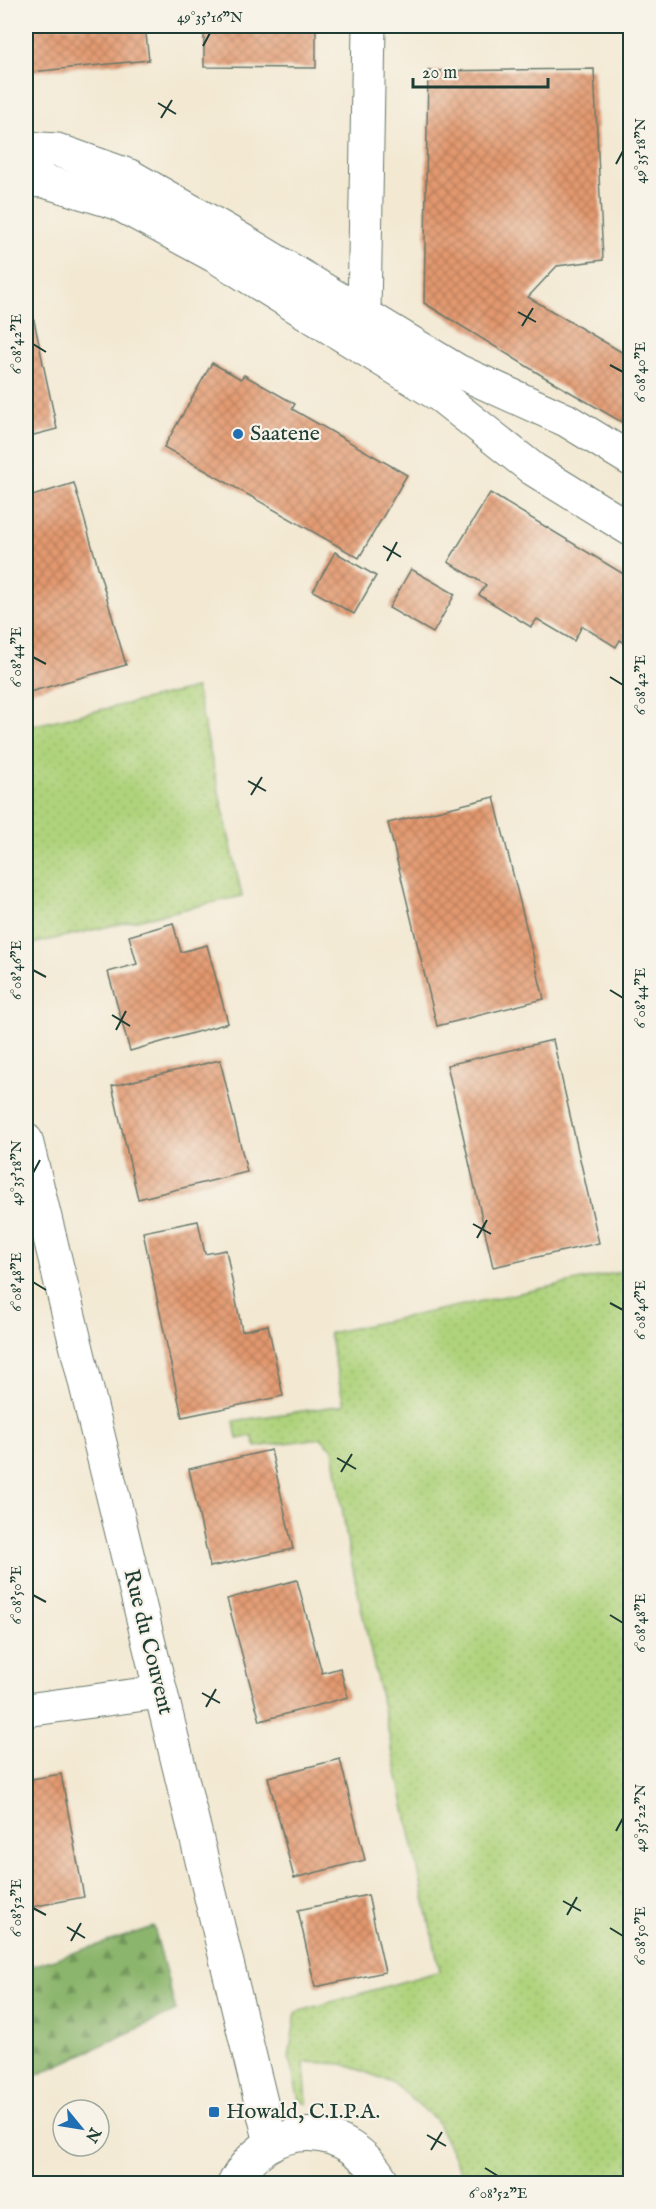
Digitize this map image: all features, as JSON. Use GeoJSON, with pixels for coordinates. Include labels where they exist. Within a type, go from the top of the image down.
{"type":"FeatureCollection","features":[{"type":"Feature","properties":{"kind":"street"},"geometry":{"type":"LineString","coordinates":[[351,317],[369,26]]}},
{"type":"Feature","properties":{"kind":"street"},"geometry":{"type":"LineString","coordinates":[[26,148],[57,150],[130,176],[222,244],[351,317],[450,384],[533,469],[630,529]]}},
{"type":"Feature","properties":{"kind":"street"},"geometry":{"type":"LineString","coordinates":[[26,180],[44,181],[117,203],[222,244]]}},
{"type":"Feature","properties":{"kind":"street"},"geometry":{"type":"LineString","coordinates":[[450,384],[566,420],[630,459]]}},
{"type":"Feature","properties":{"kind":"street","name":"Rue du Couvent"},"geometry":{"type":"LineString","coordinates":[[26,1140],[271,2143]]}},
{"type":"Feature","properties":{"kind":"street"},"geometry":{"type":"LineString","coordinates":[[26,1710],[160,1692]]}},
{"type":"Feature","properties":{"kind":"street"},"geometry":{"type":"LineString","coordinates":[[234,2184],[249,2159],[271,2143],[296,2134],[323,2135],[348,2144],[369,2160],[384,2184]]}},
{"type":"Feature","properties":{"kind":"green space"},"geometry":{"type":"Polygon","coordinates":[[[196,688],[242,896],[27,945],[26,727],[196,688]]]}},
{"type":"Feature","properties":{"kind":"green space"},"geometry":{"type":"Polygon","coordinates":[[[630,1270],[630,2183],[463,2183],[462,2173],[435,2119],[392,2082],[343,2064],[304,2062],[307,2104],[299,2100],[289,2058],[296,2012],[440,1971],[348,1546],[333,1449],[321,1438],[256,1447],[252,1436],[237,1439],[234,1421],[344,1405],[329,1333],[630,1270]]]}},
{"type":"Feature","properties":{"kind":"green space"},"geometry":{"type":"Polygon","coordinates":[[[154,1927],[176,2011],[26,2080],[26,1968],[154,1927]]]}},
{"type":"Feature","properties":{"kind":"building"},"geometry":{"type":"Polygon","coordinates":[[[26,26],[145,26],[149,60],[31,72],[26,26]]]}},
{"type":"Feature","properties":{"kind":"building"},"geometry":{"type":"Polygon","coordinates":[[[204,26],[316,26],[316,68],[204,67],[204,26]]]}},
{"type":"Feature","properties":{"kind":"building"},"geometry":{"type":"Polygon","coordinates":[[[594,69],[603,260],[557,266],[528,297],[630,357],[630,427],[424,303],[428,71],[594,69]]]}},
{"type":"Feature","properties":{"kind":"building"},"geometry":{"type":"Polygon","coordinates":[[[26,283],[57,429],[26,437],[26,283]]]}},
{"type":"Feature","properties":{"kind":"building"},"geometry":{"type":"Polygon","coordinates":[[[212,363],[241,379],[244,375],[295,404],[292,409],[407,475],[359,558],[164,447],[212,363]]]}},
{"type":"Feature","properties":{"kind":"building"},"geometry":{"type":"Polygon","coordinates":[[[74,483],[126,665],[26,693],[26,498],[74,483]]]}},
{"type":"Feature","properties":{"kind":"building"},"geometry":{"type":"Polygon","coordinates":[[[490,493],[630,578],[630,646],[620,640],[616,647],[582,626],[574,641],[537,619],[531,627],[479,595],[486,585],[448,562],[490,493]]]}},
{"type":"Feature","properties":{"kind":"building"},"geometry":{"type":"Polygon","coordinates":[[[335,552],[376,576],[354,614],[313,591],[335,552]]]}},
{"type":"Feature","properties":{"kind":"building"},"geometry":{"type":"Polygon","coordinates":[[[411,569],[455,594],[433,633],[389,608],[411,569]]]}},
{"type":"Feature","properties":{"kind":"building"},"geometry":{"type":"Polygon","coordinates":[[[494,797],[544,999],[437,1026],[388,823],[494,797]]]}},
{"type":"Feature","properties":{"kind":"building"},"geometry":{"type":"Polygon","coordinates":[[[173,923],[181,952],[207,945],[228,1023],[130,1051],[108,972],[137,964],[129,936],[173,923]]]}},
{"type":"Feature","properties":{"kind":"building"},"geometry":{"type":"Polygon","coordinates":[[[553,1040],[599,1243],[493,1267],[447,1065],[553,1040]]]}},
{"type":"Feature","properties":{"kind":"building"},"geometry":{"type":"Polygon","coordinates":[[[220,1060],[247,1172],[138,1199],[112,1086],[220,1060]]]}},
{"type":"Feature","properties":{"kind":"building"},"geometry":{"type":"Polygon","coordinates":[[[198,1221],[205,1254],[226,1250],[242,1331],[268,1325],[283,1396],[182,1417],[143,1232],[198,1221]]]}},
{"type":"Feature","properties":{"kind":"building"},"geometry":{"type":"Polygon","coordinates":[[[271,1450],[293,1549],[210,1567],[189,1469],[271,1450]]]}},
{"type":"Feature","properties":{"kind":"building"},"geometry":{"type":"Polygon","coordinates":[[[297,1580],[322,1673],[340,1668],[348,1697],[260,1721],[227,1599],[297,1580]]]}},
{"type":"Feature","properties":{"kind":"building"},"geometry":{"type":"Polygon","coordinates":[[[340,1759],[365,1860],[294,1878],[268,1777],[340,1759]]]}},
{"type":"Feature","properties":{"kind":"building"},"geometry":{"type":"Polygon","coordinates":[[[61,1774],[84,1897],[26,1908],[26,1780],[61,1774]]]}},
{"type":"Feature","properties":{"kind":"building"},"geometry":{"type":"Polygon","coordinates":[[[368,1895],[385,1972],[315,1987],[298,1910],[368,1895]]]}},
{"type":"Feature","properties":{"kind":"place","name":"Saatene"},"geometry":{"type":"Point","coordinates":[238,434]}},
{"type":"Feature","properties":{"kind":"place","name":"Howald, C.I.P.A."},"geometry":{"type":"Point","coordinates":[214,2112]}}]}
